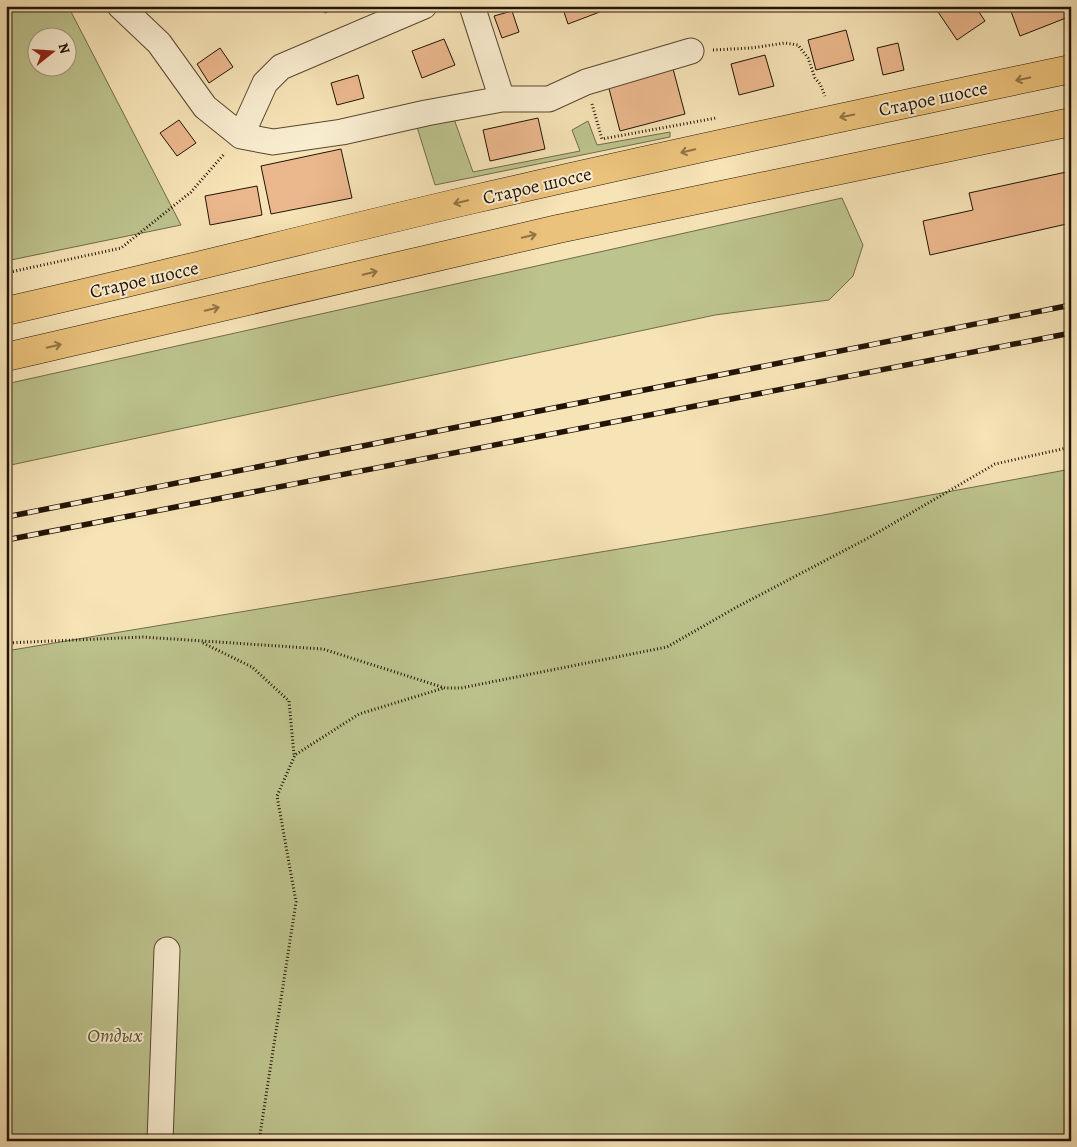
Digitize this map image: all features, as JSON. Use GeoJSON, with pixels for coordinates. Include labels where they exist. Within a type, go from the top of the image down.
{"type":"FeatureCollection","features":[{"type":"Feature","properties":{"kind":"highway","name":"Старое шоссе"},"geometry":{"type":"LineString","coordinates":[[6,311],[126,284],[468,200],[737,140],[1071,69]]}},
{"type":"Feature","properties":{"kind":"highway"},"geometry":{"type":"LineString","coordinates":[[6,357],[558,229],[1071,122]]}},
{"type":"Feature","properties":{"kind":"street"},"geometry":{"type":"LineString","coordinates":[[120,6],[159,44],[205,107],[240,136],[273,142],[342,132],[502,99],[549,99],[586,82],[691,51]]}},
{"type":"Feature","properties":{"kind":"street"},"geometry":{"type":"LineString","coordinates":[[240,136],[265,83],[281,67],[424,6]]}},
{"type":"Feature","properties":{"kind":"street"},"geometry":{"type":"LineString","coordinates":[[472,6],[502,99]]}},
{"type":"Feature","properties":{"kind":"street"},"geometry":{"type":"LineString","coordinates":[[160,1141],[167,950]]}},
{"type":"Feature","properties":{"kind":"path"},"geometry":{"type":"LineString","coordinates":[[691,51],[751,48],[786,43],[798,45],[808,58],[815,78],[828,101]]}},
{"type":"Feature","properties":{"kind":"path"},"geometry":{"type":"LineString","coordinates":[[586,82],[602,139],[719,117]]}},
{"type":"Feature","properties":{"kind":"path"},"geometry":{"type":"LineString","coordinates":[[6,274],[121,248],[191,192],[240,136]]}},
{"type":"Feature","properties":{"kind":"path"},"geometry":{"type":"LineString","coordinates":[[294,755],[358,714],[445,688],[461,688],[667,647],[735,608],[870,538],[995,464],[1071,447]]}},
{"type":"Feature","properties":{"kind":"path"},"geometry":{"type":"LineString","coordinates":[[6,643],[143,637],[323,649],[445,688]]}},
{"type":"Feature","properties":{"kind":"path"},"geometry":{"type":"LineString","coordinates":[[201,641],[252,667],[289,701],[294,755],[277,796],[296,902],[259,1141]]}},
{"type":"Feature","properties":{"kind":"green space"},"geometry":{"type":"Polygon","coordinates":[[[6,6],[68,6],[181,225],[6,261],[6,6]]]}},
{"type":"Feature","properties":{"kind":"green space"},"geometry":{"type":"Polygon","coordinates":[[[454,119],[473,172],[580,151],[572,130],[588,121],[597,145],[670,132],[670,137],[435,185],[417,127],[454,119]]]}},
{"type":"Feature","properties":{"kind":"green space"},"geometry":{"type":"Polygon","coordinates":[[[842,198],[863,245],[853,276],[829,300],[715,315],[6,466],[6,384],[842,198]]]}},
{"type":"Feature","properties":{"kind":"green space","name":"Отдых"},"geometry":{"type":"Polygon","coordinates":[[[1071,469],[1071,1141],[6,1141],[6,651],[823,515],[1071,469]]]}},
{"type":"Feature","properties":{"kind":"building"},"geometry":{"type":"Polygon","coordinates":[[[321,6],[340,6],[325,13],[321,6]]]}},
{"type":"Feature","properties":{"kind":"building"},"geometry":{"type":"Polygon","coordinates":[[[562,6],[603,6],[605,10],[568,24],[562,6]]]}},
{"type":"Feature","properties":{"kind":"building"},"geometry":{"type":"Polygon","coordinates":[[[934,6],[975,6],[985,21],[957,40],[934,6]]]}},
{"type":"Feature","properties":{"kind":"building"},"geometry":{"type":"Polygon","coordinates":[[[1009,6],[1071,6],[1071,16],[1020,36],[1009,6]]]}},
{"type":"Feature","properties":{"kind":"building"},"geometry":{"type":"Polygon","coordinates":[[[512,11],[519,32],[502,38],[494,16],[512,11]]]}},
{"type":"Feature","properties":{"kind":"building"},"geometry":{"type":"Polygon","coordinates":[[[846,30],[854,60],[816,70],[808,40],[846,30]]]}},
{"type":"Feature","properties":{"kind":"building"},"geometry":{"type":"Polygon","coordinates":[[[444,39],[455,65],[422,78],[412,51],[444,39]]]}},
{"type":"Feature","properties":{"kind":"building"},"geometry":{"type":"Polygon","coordinates":[[[898,43],[904,70],[883,75],[877,48],[898,43]]]}},
{"type":"Feature","properties":{"kind":"building"},"geometry":{"type":"Polygon","coordinates":[[[220,48],[233,67],[209,83],[197,64],[220,48]]]}},
{"type":"Feature","properties":{"kind":"building"},"geometry":{"type":"Polygon","coordinates":[[[765,55],[774,86],[739,95],[731,64],[765,55]]]}},
{"type":"Feature","properties":{"kind":"building"},"geometry":{"type":"Polygon","coordinates":[[[672,65],[685,114],[620,131],[607,81],[672,65]]]}},
{"type":"Feature","properties":{"kind":"building"},"geometry":{"type":"Polygon","coordinates":[[[358,75],[364,98],[337,105],[331,83],[358,75]]]}},
{"type":"Feature","properties":{"kind":"building"},"geometry":{"type":"Polygon","coordinates":[[[538,118],[545,149],[490,161],[483,130],[538,118]]]}},
{"type":"Feature","properties":{"kind":"building"},"geometry":{"type":"Polygon","coordinates":[[[179,120],[196,143],[177,156],[160,133],[179,120]]]}},
{"type":"Feature","properties":{"kind":"building"},"geometry":{"type":"Polygon","coordinates":[[[341,149],[352,198],[271,214],[261,166],[341,149]]]}},
{"type":"Feature","properties":{"kind":"building"},"geometry":{"type":"Polygon","coordinates":[[[1071,171],[1071,223],[930,255],[923,221],[973,210],[969,193],[1071,171]]]}},
{"type":"Feature","properties":{"kind":"building"},"geometry":{"type":"Polygon","coordinates":[[[257,186],[262,215],[210,225],[205,196],[257,186]]]}},
{"type":"Feature","properties":{"kind":"railway"},"geometry":{"type":"LineString","coordinates":[[6,517],[1071,305]]}},
{"type":"Feature","properties":{"kind":"railway"},"geometry":{"type":"LineString","coordinates":[[6,540],[1071,333]]}}]}
